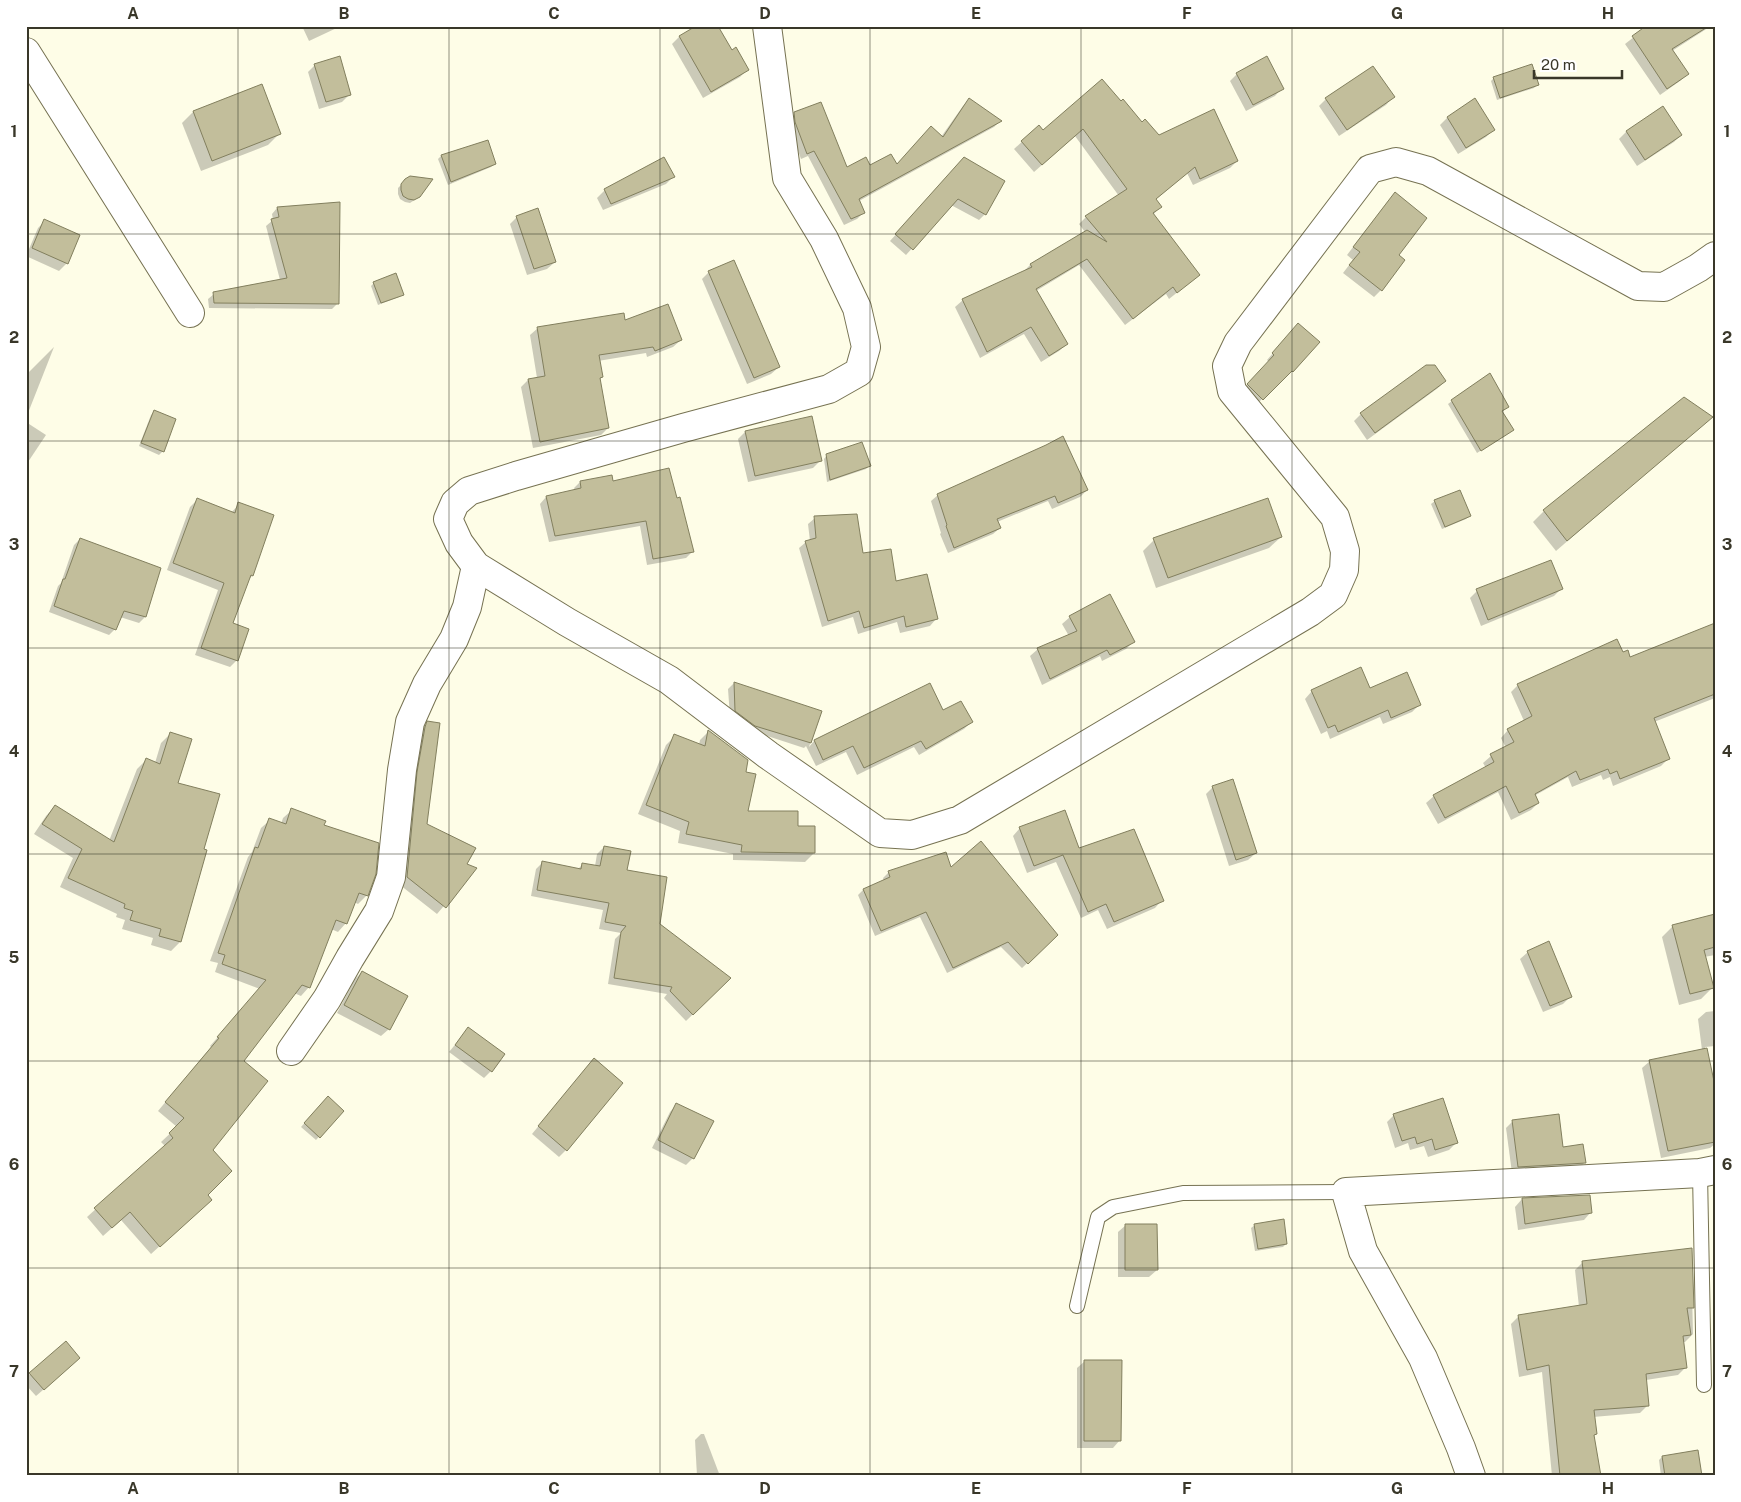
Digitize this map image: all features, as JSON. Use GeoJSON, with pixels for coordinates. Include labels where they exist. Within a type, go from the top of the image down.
{"type":"FeatureCollection","features":[{"type":"Feature","properties":{"kind":"street"},"geometry":{"type":"LineString","coordinates":[[766,26],[787,178],[824,239],[857,308],[866,347],[859,372],[829,389],[683,428],[516,476],[469,492],[455,503],[448,519],[459,543],[476,566],[567,622],[669,680],[768,755],[880,834],[912,834],[960,820],[1310,612],[1333,595],[1344,570],[1345,551],[1335,517],[1232,391],[1227,366],[1238,343],[1370,169],[1396,162],[1428,171],[1638,286],[1664,287],[1715,256]]}},
{"type":"Feature","properties":{"kind":"street"},"geometry":{"type":"LineString","coordinates":[[26,52],[190,313]]}},
{"type":"Feature","properties":{"kind":"street"},"geometry":{"type":"LineString","coordinates":[[291,1050],[327,1000],[379,911],[391,877],[402,770],[410,722],[427,684],[454,639],[467,607],[476,566]]}},
{"type":"Feature","properties":{"kind":"street"},"geometry":{"type":"LineString","coordinates":[[1470,1476],[1461,1448],[1423,1358],[1363,1251],[1346,1192],[1707,1172]]}},
{"type":"Feature","properties":{"kind":"lane"},"geometry":{"type":"LineString","coordinates":[[1704,1385],[1707,1172]]}},
{"type":"Feature","properties":{"kind":"lane"},"geometry":{"type":"LineString","coordinates":[[1078,1306],[1098,1217],[1113,1207],[1183,1193],[1346,1192]]}},
{"type":"Feature","properties":{"kind":"building"},"geometry":{"type":"Polygon","coordinates":[[[696,26],[718,26],[732,50],[736,47],[749,70],[711,92],[679,36],[696,26]]]}},
{"type":"Feature","properties":{"kind":"building"},"geometry":{"type":"Polygon","coordinates":[[[1646,26],[1709,26],[1672,49],[1689,74],[1667,89],[1632,36],[1646,26]]]}},
{"type":"Feature","properties":{"kind":"building"},"geometry":{"type":"Polygon","coordinates":[[[340,56],[351,95],[326,102],[314,64],[340,56]]]}},
{"type":"Feature","properties":{"kind":"building"},"geometry":{"type":"Polygon","coordinates":[[[1267,56],[1284,89],[1253,105],[1236,73],[1267,56]]]}},
{"type":"Feature","properties":{"kind":"building"},"geometry":{"type":"Polygon","coordinates":[[[1532,64],[1539,85],[1500,98],[1493,77],[1532,64]]]}},
{"type":"Feature","properties":{"kind":"building"},"geometry":{"type":"Polygon","coordinates":[[[1373,66],[1395,97],[1347,130],[1325,98],[1373,66]]]}},
{"type":"Feature","properties":{"kind":"building"},"geometry":{"type":"Polygon","coordinates":[[[1102,79],[1121,101],[1123,99],[1142,122],[1145,119],[1159,135],[1214,109],[1238,161],[1200,179],[1195,167],[1156,199],[1162,207],[1153,213],[1200,275],[1177,293],[1173,287],[1133,319],[1087,259],[1036,289],[1068,344],[1049,356],[1031,327],[987,352],[962,299],[1032,267],[1030,264],[1087,230],[1107,242],[1085,216],[1127,189],[1083,129],[1042,165],[1021,141],[1039,125],[1043,130],[1102,79]]]}},
{"type":"Feature","properties":{"kind":"building"},"geometry":{"type":"Polygon","coordinates":[[[262,84],[281,134],[212,161],[193,111],[262,84]]]}},
{"type":"Feature","properties":{"kind":"building"},"geometry":{"type":"Polygon","coordinates":[[[969,98],[1002,121],[859,199],[865,213],[851,219],[814,151],[807,154],[795,122],[794,112],[821,102],[847,167],[866,157],[870,165],[891,154],[897,164],[931,126],[943,137],[969,98]]]}},
{"type":"Feature","properties":{"kind":"building"},"geometry":{"type":"Polygon","coordinates":[[[1475,98],[1495,130],[1466,148],[1447,117],[1475,98]]]}},
{"type":"Feature","properties":{"kind":"building"},"geometry":{"type":"Polygon","coordinates":[[[1663,106],[1682,135],[1645,160],[1626,131],[1663,106]]]}},
{"type":"Feature","properties":{"kind":"building"},"geometry":{"type":"Polygon","coordinates":[[[488,140],[496,164],[451,182],[441,155],[488,140]]]}},
{"type":"Feature","properties":{"kind":"building"},"geometry":{"type":"Polygon","coordinates":[[[664,157],[675,177],[611,204],[604,189],[664,157]]]}},
{"type":"Feature","properties":{"kind":"building"},"geometry":{"type":"Polygon","coordinates":[[[964,157],[1005,181],[986,215],[958,199],[913,250],[895,234],[964,157]]]}},
{"type":"Feature","properties":{"kind":"building"},"geometry":{"type":"Polygon","coordinates":[[[410,176],[433,179],[420,197],[414,200],[403,196],[401,190],[401,184],[410,176]]]}},
{"type":"Feature","properties":{"kind":"building"},"geometry":{"type":"Polygon","coordinates":[[[1395,192],[1427,218],[1399,255],[1405,260],[1382,291],[1349,265],[1360,252],[1353,247],[1395,192]]]}},
{"type":"Feature","properties":{"kind":"building"},"geometry":{"type":"Polygon","coordinates":[[[340,202],[339,304],[214,303],[213,292],[287,278],[271,219],[279,217],[277,207],[340,202]]]}},
{"type":"Feature","properties":{"kind":"building"},"geometry":{"type":"Polygon","coordinates":[[[538,208],[556,262],[534,269],[516,216],[538,208]]]}},
{"type":"Feature","properties":{"kind":"building"},"geometry":{"type":"Polygon","coordinates":[[[44,219],[80,235],[68,264],[32,248],[44,219]]]}},
{"type":"Feature","properties":{"kind":"building"},"geometry":{"type":"Polygon","coordinates":[[[734,260],[780,367],[754,378],[708,271],[734,260]]]}},
{"type":"Feature","properties":{"kind":"building"},"geometry":{"type":"Polygon","coordinates":[[[396,273],[404,295],[381,303],[373,282],[396,273]]]}},
{"type":"Feature","properties":{"kind":"building"},"geometry":{"type":"Polygon","coordinates":[[[668,304],[682,340],[655,351],[653,347],[599,355],[603,377],[600,378],[609,428],[540,442],[528,379],[545,376],[537,327],[624,313],[625,320],[668,304]]]}},
{"type":"Feature","properties":{"kind":"building"},"geometry":{"type":"Polygon","coordinates":[[[1298,323],[1320,342],[1293,372],[1263,400],[1247,384],[1274,355],[1272,353],[1298,323]]]}},
{"type":"Feature","properties":{"kind":"building"},"geometry":{"type":"Polygon","coordinates":[[[1426,365],[1435,365],[1446,381],[1375,433],[1360,413],[1426,365]]]}},
{"type":"Feature","properties":{"kind":"building"},"geometry":{"type":"Polygon","coordinates":[[[1490,373],[1509,407],[1502,411],[1514,430],[1481,451],[1451,400],[1490,373]]]}},
{"type":"Feature","properties":{"kind":"building"},"geometry":{"type":"Polygon","coordinates":[[[1684,397],[1713,417],[1567,541],[1543,510],[1684,397]]]}},
{"type":"Feature","properties":{"kind":"building"},"geometry":{"type":"Polygon","coordinates":[[[154,410],[176,419],[164,452],[141,443],[154,410]]]}},
{"type":"Feature","properties":{"kind":"building"},"geometry":{"type":"Polygon","coordinates":[[[812,416],[822,461],[755,476],[745,431],[812,416]]]}},
{"type":"Feature","properties":{"kind":"building"},"geometry":{"type":"Polygon","coordinates":[[[1063,436],[1088,490],[1058,503],[1055,496],[997,519],[1001,528],[954,548],[937,494],[1063,436]]]}},
{"type":"Feature","properties":{"kind":"building"},"geometry":{"type":"Polygon","coordinates":[[[862,442],[871,466],[830,480],[826,454],[862,442]]]}},
{"type":"Feature","properties":{"kind":"building"},"geometry":{"type":"Polygon","coordinates":[[[669,468],[677,498],[680,497],[694,552],[653,559],[646,521],[555,536],[546,496],[581,488],[580,481],[612,475],[613,481],[669,468]]]}},
{"type":"Feature","properties":{"kind":"building"},"geometry":{"type":"Polygon","coordinates":[[[1460,490],[1471,516],[1445,527],[1434,500],[1460,490]]]}},
{"type":"Feature","properties":{"kind":"building"},"geometry":{"type":"Polygon","coordinates":[[[197,498],[235,513],[238,502],[274,515],[253,576],[251,575],[233,623],[249,629],[238,661],[201,648],[224,583],[173,563],[197,498]]]}},
{"type":"Feature","properties":{"kind":"building"},"geometry":{"type":"Polygon","coordinates":[[[1268,498],[1282,537],[1168,578],[1153,538],[1268,498]]]}},
{"type":"Feature","properties":{"kind":"building"},"geometry":{"type":"Polygon","coordinates":[[[857,514],[863,553],[891,549],[896,581],[927,574],[938,619],[906,627],[904,616],[864,628],[859,611],[828,621],[805,541],[816,538],[814,516],[857,514]]]}},
{"type":"Feature","properties":{"kind":"building"},"geometry":{"type":"Polygon","coordinates":[[[80,538],[161,568],[146,617],[124,611],[116,630],[54,606],[80,538]]]}},
{"type":"Feature","properties":{"kind":"building"},"geometry":{"type":"Polygon","coordinates":[[[1551,560],[1563,589],[1488,620],[1476,589],[1551,560]]]}},
{"type":"Feature","properties":{"kind":"building"},"geometry":{"type":"Polygon","coordinates":[[[1110,594],[1135,642],[1110,655],[1107,650],[1050,679],[1037,648],[1077,631],[1069,616],[1110,594]]]}},
{"type":"Feature","properties":{"kind":"building"},"geometry":{"type":"Polygon","coordinates":[[[1715,623],[1715,694],[1654,718],[1670,759],[1620,779],[1617,771],[1610,774],[1608,769],[1580,780],[1576,771],[1535,794],[1539,803],[1519,813],[1506,786],[1445,818],[1433,795],[1494,762],[1490,754],[1514,742],[1507,729],[1532,716],[1517,684],[1617,639],[1623,652],[1628,650],[1630,657],[1715,623]]]}},
{"type":"Feature","properties":{"kind":"building"},"geometry":{"type":"Polygon","coordinates":[[[1361,667],[1370,688],[1407,672],[1421,705],[1391,718],[1388,710],[1338,732],[1335,725],[1328,728],[1311,690],[1361,667]]]}},
{"type":"Feature","properties":{"kind":"building"},"geometry":{"type":"Polygon","coordinates":[[[734,682],[822,711],[811,743],[755,726],[735,711],[734,682]]]}},
{"type":"Feature","properties":{"kind":"building"},"geometry":{"type":"Polygon","coordinates":[[[930,683],[943,710],[961,701],[973,722],[926,749],[921,741],[864,768],[853,746],[823,760],[814,740],[930,683]]]}},
{"type":"Feature","properties":{"kind":"building"},"geometry":{"type":"Polygon","coordinates":[[[427,721],[440,723],[427,824],[476,848],[467,864],[477,868],[446,908],[407,877],[417,772],[427,721]]]}},
{"type":"Feature","properties":{"kind":"building"},"geometry":{"type":"Polygon","coordinates":[[[708,730],[748,760],[746,772],[756,774],[748,811],[798,811],[798,826],[815,826],[815,853],[741,852],[742,845],[686,834],[689,822],[646,805],[674,734],[705,746],[708,730]]]}},
{"type":"Feature","properties":{"kind":"building"},"geometry":{"type":"Polygon","coordinates":[[[170,732],[192,739],[178,783],[220,794],[204,849],[207,850],[181,942],[159,936],[161,929],[130,920],[133,911],[124,908],[125,904],[68,878],[82,849],[42,824],[55,805],[114,842],[146,758],[160,764],[170,732]]]}},
{"type":"Feature","properties":{"kind":"building"},"geometry":{"type":"Polygon","coordinates":[[[1233,779],[1257,853],[1236,860],[1212,786],[1233,779]]]}},
{"type":"Feature","properties":{"kind":"building"},"geometry":{"type":"Polygon","coordinates":[[[291,808],[326,821],[324,825],[379,843],[376,874],[368,896],[359,893],[347,924],[336,920],[310,988],[302,985],[244,1061],[268,1081],[213,1150],[232,1171],[208,1195],[212,1200],[160,1247],[130,1212],[112,1228],[94,1208],[173,1138],[169,1133],[184,1118],[165,1102],[266,980],[222,964],[225,955],[218,953],[255,847],[258,848],[269,818],[286,824],[291,808]]]}},
{"type":"Feature","properties":{"kind":"building"},"geometry":{"type":"Polygon","coordinates":[[[1065,810],[1079,848],[1134,829],[1164,901],[1114,922],[1106,904],[1088,912],[1063,855],[1034,866],[1019,827],[1065,810]]]}},
{"type":"Feature","properties":{"kind":"building"},"geometry":{"type":"Polygon","coordinates":[[[981,841],[1058,935],[1028,964],[1008,942],[953,968],[926,912],[881,931],[863,889],[890,877],[888,871],[946,852],[951,867],[981,841]]]}},
{"type":"Feature","properties":{"kind":"building"},"geometry":{"type":"Polygon","coordinates":[[[604,846],[631,851],[627,870],[667,877],[660,924],[731,978],[693,1015],[670,991],[672,987],[614,978],[621,932],[626,926],[605,922],[609,903],[537,890],[542,861],[581,869],[582,863],[600,866],[604,846]]]}},
{"type":"Feature","properties":{"kind":"building"},"geometry":{"type":"Polygon","coordinates":[[[1715,914],[1715,947],[1704,950],[1714,988],[1690,994],[1672,925],[1715,914]]]}},
{"type":"Feature","properties":{"kind":"building"},"geometry":{"type":"Polygon","coordinates":[[[1549,941],[1572,997],[1550,1006],[1527,951],[1549,941]]]}},
{"type":"Feature","properties":{"kind":"building"},"geometry":{"type":"Polygon","coordinates":[[[362,971],[408,996],[390,1030],[344,1005],[362,971]]]}},
{"type":"Feature","properties":{"kind":"building"},"geometry":{"type":"Polygon","coordinates":[[[468,1027],[505,1054],[492,1072],[455,1045],[468,1027]]]}},
{"type":"Feature","properties":{"kind":"building"},"geometry":{"type":"Polygon","coordinates":[[[1707,1048],[1715,1086],[1715,1142],[1668,1151],[1649,1060],[1707,1048]]]}},
{"type":"Feature","properties":{"kind":"building"},"geometry":{"type":"Polygon","coordinates":[[[594,1058],[623,1083],[567,1151],[538,1126],[594,1058]]]}},
{"type":"Feature","properties":{"kind":"building"},"geometry":{"type":"Polygon","coordinates":[[[328,1096],[344,1111],[320,1138],[304,1123],[328,1096]]]}},
{"type":"Feature","properties":{"kind":"building"},"geometry":{"type":"Polygon","coordinates":[[[1443,1098],[1458,1143],[1435,1150],[1432,1139],[1417,1144],[1415,1137],[1402,1141],[1393,1114],[1443,1098]]]}},
{"type":"Feature","properties":{"kind":"building"},"geometry":{"type":"Polygon","coordinates":[[[676,1103],[714,1121],[694,1159],[658,1140],[676,1103]]]}},
{"type":"Feature","properties":{"kind":"building"},"geometry":{"type":"Polygon","coordinates":[[[1559,1114],[1563,1147],[1583,1144],[1586,1163],[1518,1167],[1512,1120],[1559,1114]]]}},
{"type":"Feature","properties":{"kind":"building"},"geometry":{"type":"Polygon","coordinates":[[[1590,1195],[1592,1213],[1525,1224],[1522,1198],[1590,1195]]]}},
{"type":"Feature","properties":{"kind":"building"},"geometry":{"type":"Polygon","coordinates":[[[1284,1219],[1287,1244],[1258,1249],[1254,1224],[1284,1219]]]}},
{"type":"Feature","properties":{"kind":"building"},"geometry":{"type":"Polygon","coordinates":[[[1125,1224],[1157,1224],[1158,1270],[1125,1270],[1125,1224]]]}},
{"type":"Feature","properties":{"kind":"building"},"geometry":{"type":"Polygon","coordinates":[[[1692,1248],[1694,1308],[1687,1308],[1691,1335],[1683,1336],[1687,1368],[1646,1374],[1649,1406],[1594,1410],[1597,1434],[1594,1435],[1601,1476],[1560,1476],[1549,1365],[1527,1370],[1518,1315],[1587,1304],[1582,1261],[1692,1248]]]}},
{"type":"Feature","properties":{"kind":"building"},"geometry":{"type":"Polygon","coordinates":[[[66,1341],[80,1358],[44,1390],[29,1373],[66,1341]]]}},
{"type":"Feature","properties":{"kind":"building"},"geometry":{"type":"Polygon","coordinates":[[[1084,1360],[1122,1360],[1121,1441],[1084,1441],[1084,1360]]]}},
{"type":"Feature","properties":{"kind":"building"},"geometry":{"type":"Polygon","coordinates":[[[1698,1450],[1702,1476],[1665,1476],[1662,1456],[1698,1450]]]}}]}
